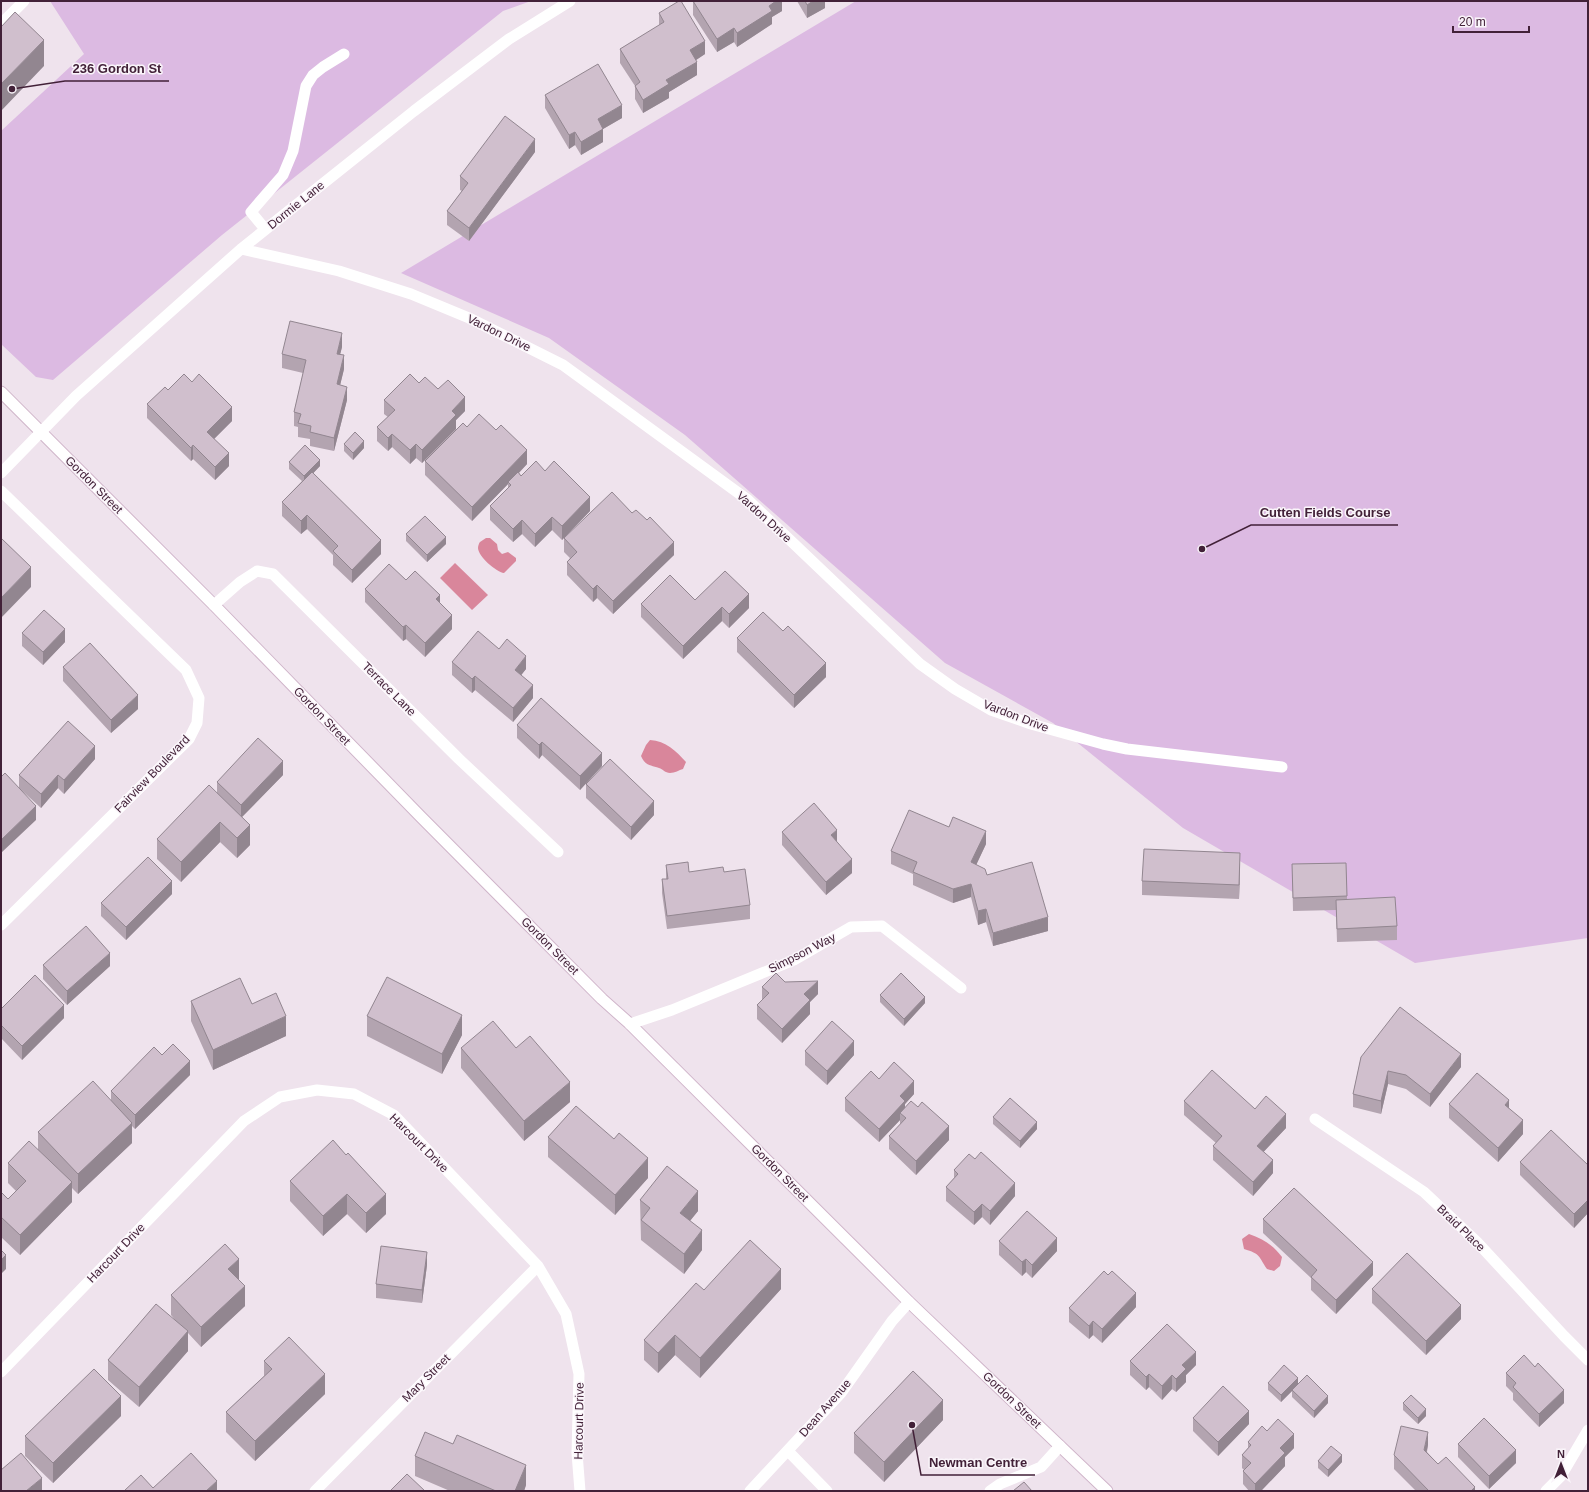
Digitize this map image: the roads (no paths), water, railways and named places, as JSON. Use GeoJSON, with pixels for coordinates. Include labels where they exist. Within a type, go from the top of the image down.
{"type":"FeatureCollection","features":[{"type":"Feature","properties":{"kind":"street"},"geometry":{"type":"LineString","coordinates":[[1,24],[24,1]]}},
{"type":"Feature","properties":{"kind":"street","name":"Dormie Lane"},"geometry":{"type":"LineString","coordinates":[[1,473],[76,396],[265,229],[414,110],[496,48],[570,1]]}},
{"type":"Feature","properties":{"kind":"street"},"geometry":{"type":"LineString","coordinates":[[265,229],[251,212],[283,175],[293,151],[306,86],[313,75],[344,54]]}},
{"type":"Feature","properties":{"kind":"street","name":"Vardon Drive"},"geometry":{"type":"LineString","coordinates":[[241,249],[339,271],[411,294],[469,318],[562,365],[748,500],[920,664],[955,689],[991,710],[1031,724],[1103,744],[1127,749],[1282,767]]}},
{"type":"Feature","properties":{"kind":"street","name":"Gordon Street"},"geometry":{"type":"LineString","coordinates":[[1,392],[214,605],[420,817],[602,999],[630,1024],[910,1302],[1107,1491]]}},
{"type":"Feature","properties":{"kind":"street","name":"Fairview Boulevard"},"geometry":{"type":"LineString","coordinates":[[1,491],[186,670],[199,698],[197,722],[189,739],[1,925]]}},
{"type":"Feature","properties":{"kind":"street","name":"Terrace Lane"},"geometry":{"type":"LineString","coordinates":[[214,605],[240,582],[257,571],[273,574],[459,760],[558,852]]}},
{"type":"Feature","properties":{"kind":"street","name":"Simpson Way"},"geometry":{"type":"LineString","coordinates":[[630,1024],[672,1010],[794,960],[851,927],[882,926],[961,988]]}},
{"type":"Feature","properties":{"kind":"street","name":"Harcourt Drive"},"geometry":{"type":"LineString","coordinates":[[1,1372],[244,1121],[280,1097],[317,1090],[354,1094],[394,1115],[538,1266],[566,1314],[579,1374],[577,1453],[580,1491]]}},
{"type":"Feature","properties":{"kind":"street","name":"Braid Place"},"geometry":{"type":"LineString","coordinates":[[1315,1119],[1424,1192],[1477,1242],[1588,1360]]}},
{"type":"Feature","properties":{"kind":"street","name":"Mary Street"},"geometry":{"type":"LineString","coordinates":[[315,1491],[538,1266]]}},
{"type":"Feature","properties":{"kind":"street","name":"Dean Avenue"},"geometry":{"type":"LineString","coordinates":[[750,1491],[841,1393],[892,1321],[910,1302]]}},
{"type":"Feature","properties":{"kind":"street"},"geometry":{"type":"LineString","coordinates":[[1546,1491],[1561,1476],[1588,1430]]}},
{"type":"Feature","properties":{"kind":"street"},"geometry":{"type":"LineString","coordinates":[[990,1491],[1000,1484],[1041,1467],[1060,1446]]}},
{"type":"Feature","properties":{"kind":"street"},"geometry":{"type":"LineString","coordinates":[[788,1451],[827,1491]]}},
{"type":"Feature","properties":{"kind":"place","name":"236 Gordon St"},"geometry":{"type":"Point","coordinates":[12,89]}},
{"type":"Feature","properties":{"kind":"place","name":"Cutten Fields Course"},"geometry":{"type":"Point","coordinates":[1202,549]}},
{"type":"Feature","properties":{"kind":"place","name":"Newman Centre"},"geometry":{"type":"Point","coordinates":[912,1425]}}]}
